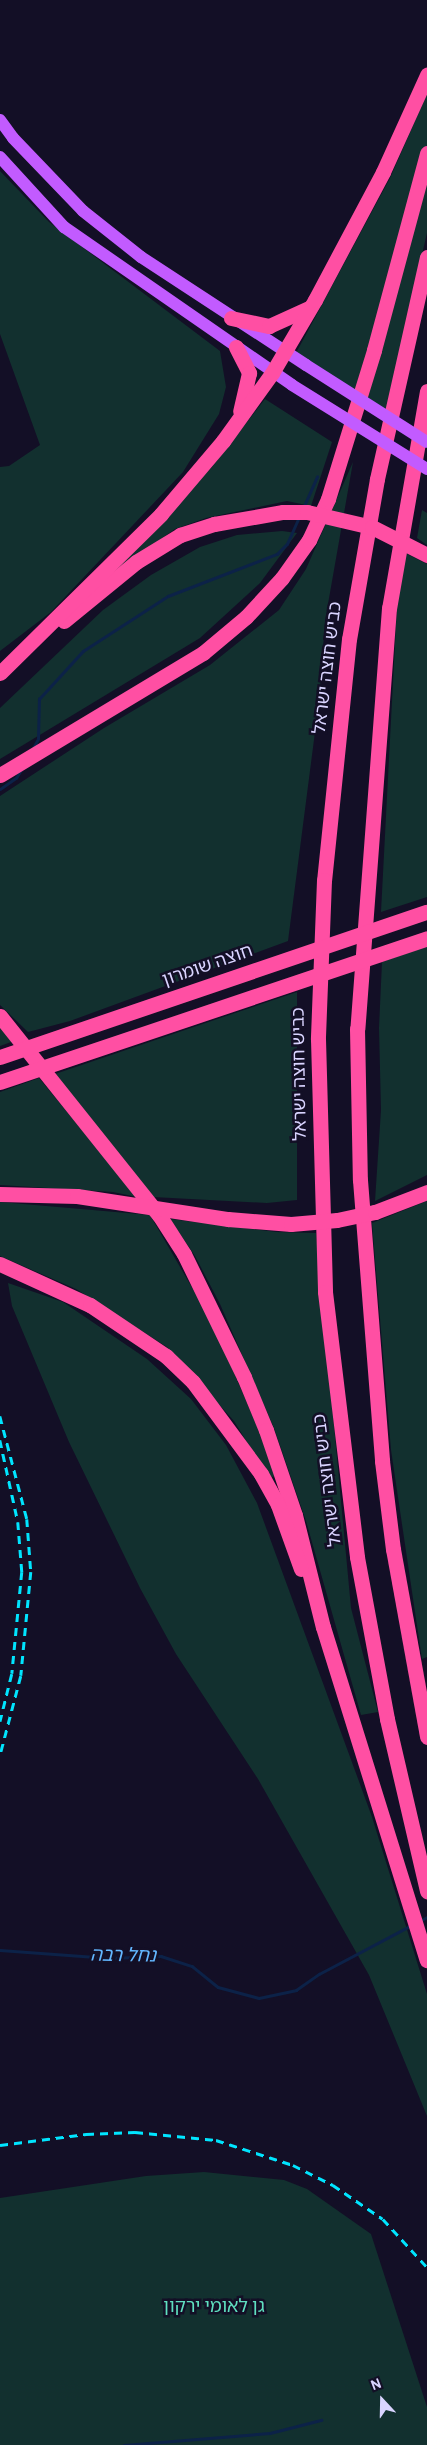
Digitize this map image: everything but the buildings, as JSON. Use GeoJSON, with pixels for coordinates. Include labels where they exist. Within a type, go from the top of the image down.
{"type":"FeatureCollection","features":[{"type":"Feature","properties":{"kind":"highway"},"geometry":{"type":"LineString","coordinates":[[0,674],[70,610],[161,514],[238,421],[272,373],[311,307],[383,172],[427,75]]}},
{"type":"Feature","properties":{"kind":"highway"},"geometry":{"type":"LineString","coordinates":[[5,772],[90,723],[203,653],[239,623],[282,578],[309,540],[328,499],[347,442],[427,153]]}},
{"type":"Feature","properties":{"kind":"highway","name":"כביש חוצה ישראל"},"geometry":{"type":"LineString","coordinates":[[427,257],[378,479],[349,639],[324,880],[318,1039],[325,1292],[357,1557],[387,1719],[427,1891]]}},
{"type":"Feature","properties":{"kind":"highway"},"geometry":{"type":"LineString","coordinates":[[231,318],[269,326],[311,307]]}},
{"type":"Feature","properties":{"kind":"highway"},"geometry":{"type":"LineString","coordinates":[[236,347],[246,362],[249,373],[238,421]]}},
{"type":"Feature","properties":{"kind":"highway"},"geometry":{"type":"LineString","coordinates":[[427,391],[389,608],[357,1029],[360,1180],[382,1462],[393,1549],[427,1737]]}},
{"type":"Feature","properties":{"kind":"highway"},"geometry":{"type":"LineString","coordinates":[[70,610],[136,562],[180,535],[222,522],[283,512],[307,512],[363,524],[427,554]]}},
{"type":"Feature","properties":{"kind":"highway","name":"חוצה שומרון"},"geometry":{"type":"LineString","coordinates":[[0,1056],[427,912]]}},
{"type":"Feature","properties":{"kind":"highway"},"geometry":{"type":"LineString","coordinates":[[0,1082],[427,938]]}},
{"type":"Feature","properties":{"kind":"highway"},"geometry":{"type":"LineString","coordinates":[[0,1016],[132,1179],[184,1254],[266,1430],[304,1546],[322,1627]]}},
{"type":"Feature","properties":{"kind":"highway"},"geometry":{"type":"LineString","coordinates":[[170,1210],[312,1214],[371,1204],[427,1182]]}},
{"type":"Feature","properties":{"kind":"highway"},"geometry":{"type":"LineString","coordinates":[[0,1194],[77,1196],[267,1223],[313,1222],[375,1212],[427,1192]]}},
{"type":"Feature","properties":{"kind":"highway"},"geometry":{"type":"LineString","coordinates":[[0,1264],[15,1269],[90,1305],[166,1356],[193,1382],[241,1443],[265,1482],[278,1505],[322,1627],[427,1960]]}},
{"type":"Feature","properties":{"kind":"main road"},"geometry":{"type":"LineString","coordinates":[[0,120],[13,138],[83,211],[141,257],[231,318],[427,442]]}},
{"type":"Feature","properties":{"kind":"main road"},"geometry":{"type":"LineString","coordinates":[[0,157],[64,227],[272,373],[427,469]]}},
{"type":"Feature","properties":{"kind":"green space"},"geometry":{"type":"Polygon","coordinates":[[[427,94],[427,233],[386,410],[296,353],[390,178],[427,94]]]}},
{"type":"Feature","properties":{"kind":"green space"},"geometry":{"type":"Polygon","coordinates":[[[0,171],[49,222],[220,351],[226,387],[219,414],[183,472],[51,612],[0,651],[0,467],[9,466],[40,445],[0,334],[0,171]]]}},
{"type":"Feature","properties":{"kind":"green space"},"geometry":{"type":"Polygon","coordinates":[[[265,399],[332,442],[311,506],[287,501],[206,518],[175,529],[94,586],[212,467],[265,399]]]}},
{"type":"Feature","properties":{"kind":"green space"},"geometry":{"type":"Polygon","coordinates":[[[353,462],[325,621],[319,701],[288,941],[70,1021],[28,1032],[0,1005],[0,796],[104,728],[210,665],[279,610],[306,569],[353,462]]]}},
{"type":"Feature","properties":{"kind":"green space"},"geometry":{"type":"Polygon","coordinates":[[[422,510],[427,513],[427,545],[417,538],[422,510]]]}},
{"type":"Feature","properties":{"kind":"green space"},"geometry":{"type":"Polygon","coordinates":[[[282,531],[297,533],[260,583],[200,638],[0,759],[0,708],[103,610],[151,575],[200,547],[237,535],[282,531]]]}},
{"type":"Feature","properties":{"kind":"green space"},"geometry":{"type":"Polygon","coordinates":[[[405,553],[427,564],[427,897],[381,912],[397,605],[405,553]]]}},
{"type":"Feature","properties":{"kind":"green space"},"geometry":{"type":"Polygon","coordinates":[[[427,946],[427,1175],[375,1201],[381,1110],[379,1028],[382,962],[427,946]]]}},
{"type":"Feature","properties":{"kind":"green space"},"geometry":{"type":"Polygon","coordinates":[[[297,992],[297,1200],[267,1203],[153,1197],[55,1074],[297,992]]]}},
{"type":"Feature","properties":{"kind":"green space"},"geometry":{"type":"Polygon","coordinates":[[[0,1026],[14,1041],[0,1046],[0,1026]]]}},
{"type":"Feature","properties":{"kind":"green space"},"geometry":{"type":"Polygon","coordinates":[[[39,1078],[137,1197],[113,1192],[0,1185],[0,1092],[39,1078]]]}},
{"type":"Feature","properties":{"kind":"green space"},"geometry":{"type":"Polygon","coordinates":[[[427,1201],[427,1657],[422,1659],[391,1450],[372,1223],[427,1201]]]}},
{"type":"Feature","properties":{"kind":"green space"},"geometry":{"type":"Polygon","coordinates":[[[0,1202],[150,1215],[213,1324],[278,1475],[269,1478],[234,1421],[167,1347],[76,1289],[0,1256],[0,1202]]]}},
{"type":"Feature","properties":{"kind":"green space"},"geometry":{"type":"Polygon","coordinates":[[[170,1219],[277,1232],[316,1233],[351,1608],[378,1712],[361,1715],[306,1521],[274,1428],[220,1304],[195,1256],[170,1219]]]}},
{"type":"Feature","properties":{"kind":"green space"},"geometry":{"type":"Polygon","coordinates":[[[8,1283],[63,1302],[147,1359],[191,1399],[226,1445],[257,1503],[372,1817],[427,1994],[427,2116],[369,1975],[258,1779],[176,1654],[140,1588],[69,1442],[12,1306],[8,1283]]]}},
{"type":"Feature","properties":{"kind":"green space","name":"גן לאומי ירקון"},"geometry":{"type":"Polygon","coordinates":[[[204,2172],[284,2180],[307,2189],[371,2234],[427,2407],[427,2445],[0,2445],[0,2198],[146,2176],[204,2172]]]}},
{"type":"Feature","properties":{"kind":"waterway"},"geometry":{"type":"LineString","coordinates":[[304,506],[317,477]]}},
{"type":"Feature","properties":{"kind":"waterway"},"geometry":{"type":"LineString","coordinates":[[33,748],[38,739],[39,699],[83,651],[168,596],[277,554],[287,544],[299,517]]}},
{"type":"Feature","properties":{"kind":"waterway"},"geometry":{"type":"LineString","coordinates":[[0,789],[16,778],[21,770]]}},
{"type":"Feature","properties":{"kind":"waterway","name":"נחל רבה"},"geometry":{"type":"LineString","coordinates":[[420,1921],[427,1917]]}},
{"type":"Feature","properties":{"kind":"waterway","name":"נחל רבה"},"geometry":{"type":"LineString","coordinates":[[0,1950],[109,1958],[161,1956],[192,1966],[218,1987],[259,1998],[296,1990],[319,1974],[410,1926]]}},
{"type":"Feature","properties":{"kind":"waterway"},"geometry":{"type":"LineString","coordinates":[[124,2445],[270,2433],[321,2420]]}},
{"type":"Feature","properties":{"kind":"railway"},"geometry":{"type":"LineString","coordinates":[[0,1416],[27,1519],[31,1572],[21,1676],[0,1756]]}},
{"type":"Feature","properties":{"kind":"railway"},"geometry":{"type":"LineString","coordinates":[[0,1440],[18,1522],[22,1572],[12,1674],[0,1722]]}},
{"type":"Feature","properties":{"kind":"railway"},"geometry":{"type":"LineString","coordinates":[[0,2145],[86,2134],[135,2132],[216,2140],[293,2165],[333,2185],[383,2219],[427,2267]]}}]}
